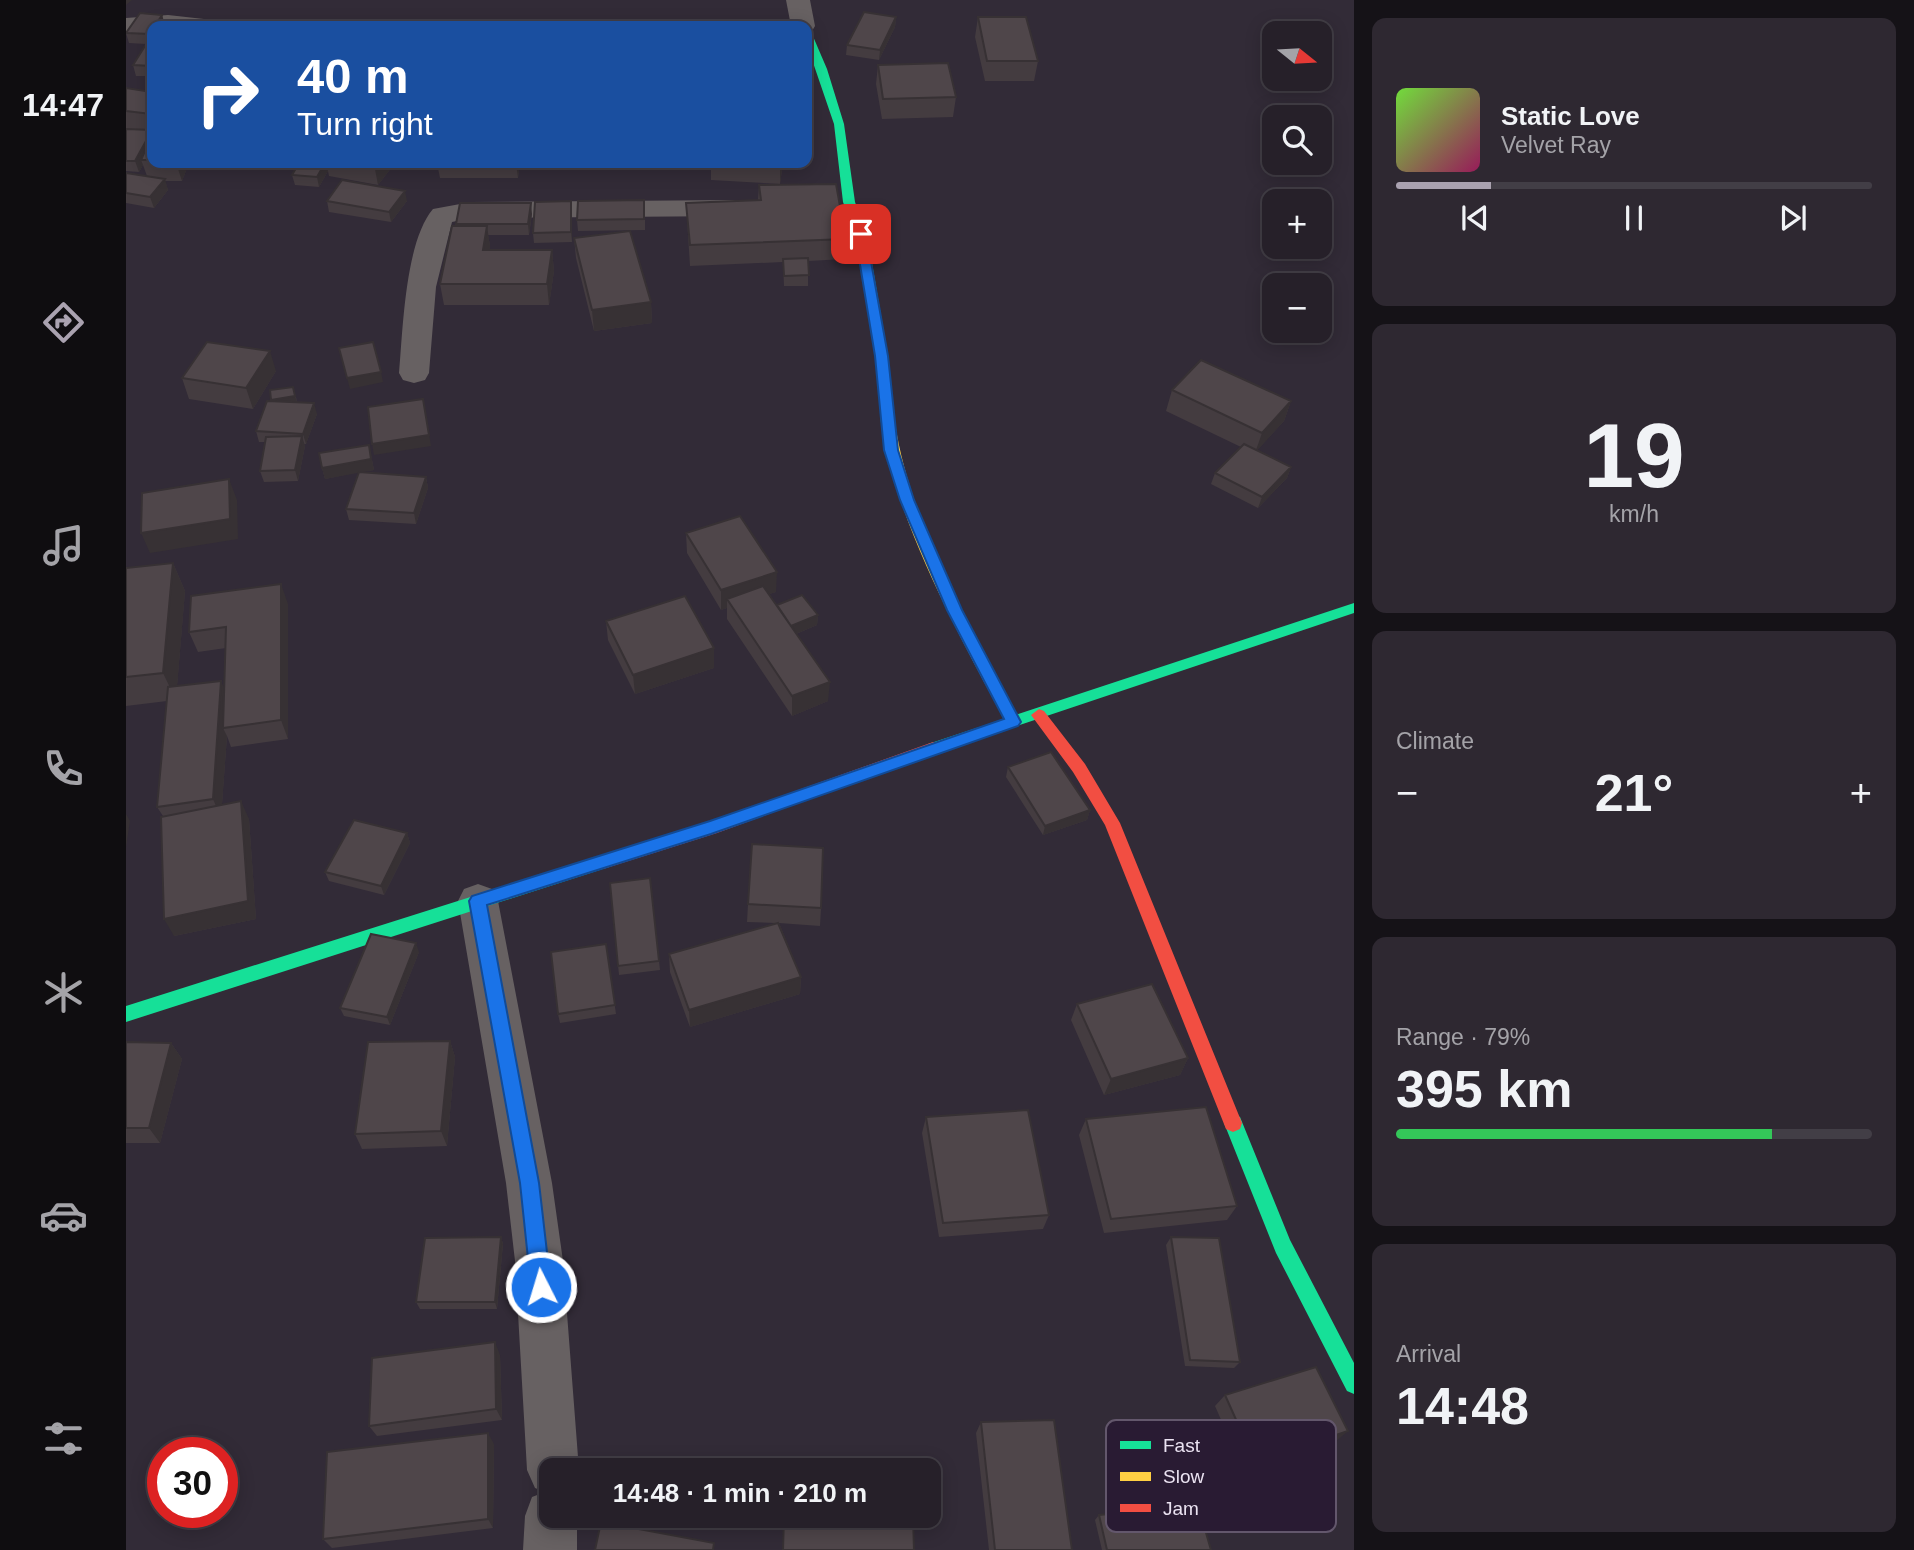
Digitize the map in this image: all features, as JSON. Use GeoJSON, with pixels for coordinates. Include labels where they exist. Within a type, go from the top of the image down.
{"type":"FeatureCollection","features":[{"type":"Feature","properties":{"kind":"street"},"geometry":{"type":"LineString","coordinates":[[798,0],[802,21]]}},
{"type":"Feature","properties":{"kind":"street"},"geometry":{"type":"LineString","coordinates":[[812,52],[839,124],[836,204],[861,234],[882,356],[891,450],[903,488],[954,610],[1013,722]]}},
{"type":"Feature","properties":{"kind":"street"},"geometry":{"type":"LineString","coordinates":[[414,373],[421,287],[437,222],[443,215],[471,210],[768,207]]}},
{"type":"Feature","properties":{"kind":"street"},"geometry":{"type":"LineString","coordinates":[[126,1014],[711,828],[1013,722],[1354,608]]}},
{"type":"Feature","properties":{"kind":"street"},"geometry":{"type":"LineString","coordinates":[[1040,715],[1079,768],[1112,823],[1283,1246],[1354,1384]]}},
{"type":"Feature","properties":{"kind":"street"},"geometry":{"type":"LineString","coordinates":[[478,901],[529,1183],[539,1261],[552,1458]]}},
{"type":"Feature","properties":{"kind":"street"},"geometry":{"type":"LineString","coordinates":[[550,1550],[551,1528]]}},
{"type":"Feature","properties":{"kind":"building"},"geometry":{"type":"Polygon","coordinates":[[[864,12],[896,17],[880,50],[847,45],[864,12]]]}},
{"type":"Feature","properties":{"kind":"building"},"geometry":{"type":"Polygon","coordinates":[[[140,13],[162,15],[158,21],[147,21],[147,34],[126,33],[140,13]]]}},
{"type":"Feature","properties":{"kind":"building"},"geometry":{"type":"Polygon","coordinates":[[[978,17],[1026,17],[1038,61],[987,61],[978,17]]]}},
{"type":"Feature","properties":{"kind":"building"},"geometry":{"type":"Polygon","coordinates":[[[147,43],[147,66],[133,65],[147,43]]]}},
{"type":"Feature","properties":{"kind":"building"},"geometry":{"type":"Polygon","coordinates":[[[948,63],[956,97],[883,99],[878,65],[948,63]]]}},
{"type":"Feature","properties":{"kind":"building"},"geometry":{"type":"Polygon","coordinates":[[[126,88],[147,91],[147,114],[126,111],[126,88]]]}},
{"type":"Feature","properties":{"kind":"building"},"geometry":{"type":"Polygon","coordinates":[[[126,129],[147,130],[147,139],[135,161],[126,161],[126,129]]]}},
{"type":"Feature","properties":{"kind":"building"},"geometry":{"type":"Polygon","coordinates":[[[147,146],[147,160],[141,160],[147,146]]]}},
{"type":"Feature","properties":{"kind":"building"},"geometry":{"type":"Polygon","coordinates":[[[296,168],[322,168],[317,177],[292,175],[296,168]]]}},
{"type":"Feature","properties":{"kind":"building"},"geometry":{"type":"Polygon","coordinates":[[[126,173],[165,179],[150,197],[126,193],[126,173]]]}},
{"type":"Feature","properties":{"kind":"building"},"geometry":{"type":"Polygon","coordinates":[[[342,180],[405,191],[389,212],[327,201],[342,180]]]}},
{"type":"Feature","properties":{"kind":"building"},"geometry":{"type":"Polygon","coordinates":[[[836,184],[846,239],[690,245],[686,203],[761,200],[759,185],[836,184]]]}},
{"type":"Feature","properties":{"kind":"building"},"geometry":{"type":"Polygon","coordinates":[[[644,200],[644,219],[577,220],[578,201],[644,200]]]}},
{"type":"Feature","properties":{"kind":"building"},"geometry":{"type":"Polygon","coordinates":[[[571,201],[571,232],[533,233],[535,202],[571,201]]]}},
{"type":"Feature","properties":{"kind":"building"},"geometry":{"type":"Polygon","coordinates":[[[460,203],[531,203],[528,224],[456,224],[460,203]]]}},
{"type":"Feature","properties":{"kind":"building"},"geometry":{"type":"Polygon","coordinates":[[[452,226],[487,226],[483,250],[552,250],[547,284],[440,284],[452,226]]]}},
{"type":"Feature","properties":{"kind":"building"},"geometry":{"type":"Polygon","coordinates":[[[630,231],[651,302],[592,310],[574,238],[630,231]]]}},
{"type":"Feature","properties":{"kind":"building"},"geometry":{"type":"Polygon","coordinates":[[[808,258],[809,275],[784,276],[783,259],[808,258]]]}},
{"type":"Feature","properties":{"kind":"building"},"geometry":{"type":"Polygon","coordinates":[[[207,342],[270,351],[246,388],[182,378],[207,342]]]}},
{"type":"Feature","properties":{"kind":"building"},"geometry":{"type":"Polygon","coordinates":[[[373,342],[381,372],[347,378],[339,348],[373,342]]]}},
{"type":"Feature","properties":{"kind":"building"},"geometry":{"type":"Polygon","coordinates":[[[1201,360],[1291,401],[1262,433],[1172,390],[1201,360]]]}},
{"type":"Feature","properties":{"kind":"building"},"geometry":{"type":"Polygon","coordinates":[[[293,387],[295,396],[271,400],[270,390],[293,387]]]}},
{"type":"Feature","properties":{"kind":"building"},"geometry":{"type":"Polygon","coordinates":[[[423,399],[429,435],[372,444],[368,407],[423,399]]]}},
{"type":"Feature","properties":{"kind":"building"},"geometry":{"type":"Polygon","coordinates":[[[267,401],[314,403],[303,434],[256,431],[267,401]]]}},
{"type":"Feature","properties":{"kind":"building"},"geometry":{"type":"Polygon","coordinates":[[[302,436],[295,470],[260,471],[266,437],[302,436]]]}},
{"type":"Feature","properties":{"kind":"building"},"geometry":{"type":"Polygon","coordinates":[[[1244,444],[1291,467],[1262,497],[1215,473],[1244,444]]]}},
{"type":"Feature","properties":{"kind":"building"},"geometry":{"type":"Polygon","coordinates":[[[369,445],[371,459],[322,468],[319,453],[369,445]]]}},
{"type":"Feature","properties":{"kind":"building"},"geometry":{"type":"Polygon","coordinates":[[[359,472],[426,477],[414,513],[346,509],[359,472]]]}},
{"type":"Feature","properties":{"kind":"building"},"geometry":{"type":"Polygon","coordinates":[[[229,479],[230,519],[141,533],[142,493],[229,479]]]}},
{"type":"Feature","properties":{"kind":"building"},"geometry":{"type":"Polygon","coordinates":[[[740,516],[777,572],[721,590],[686,533],[740,516]]]}},
{"type":"Feature","properties":{"kind":"building"},"geometry":{"type":"Polygon","coordinates":[[[173,563],[163,673],[126,677],[126,568],[173,563]]]}},
{"type":"Feature","properties":{"kind":"building"},"geometry":{"type":"Polygon","coordinates":[[[281,584],[281,720],[223,728],[226,627],[189,632],[191,596],[281,584]]]}},
{"type":"Feature","properties":{"kind":"building"},"geometry":{"type":"Polygon","coordinates":[[[763,586],[830,682],[792,696],[727,599],[763,586]]]}},
{"type":"Feature","properties":{"kind":"building"},"geometry":{"type":"Polygon","coordinates":[[[802,595],[818,615],[791,626],[777,605],[802,595]]]}},
{"type":"Feature","properties":{"kind":"building"},"geometry":{"type":"Polygon","coordinates":[[[685,596],[714,648],[633,675],[606,621],[685,596]]]}},
{"type":"Feature","properties":{"kind":"building"},"geometry":{"type":"Polygon","coordinates":[[[221,681],[213,799],[157,807],[168,687],[221,681]]]}},
{"type":"Feature","properties":{"kind":"building"},"geometry":{"type":"Polygon","coordinates":[[[1051,752],[1090,810],[1045,826],[1008,767],[1051,752]]]}},
{"type":"Feature","properties":{"kind":"building"},"geometry":{"type":"Polygon","coordinates":[[[241,801],[248,901],[164,919],[161,817],[241,801]]]}},
{"type":"Feature","properties":{"kind":"building"},"geometry":{"type":"Polygon","coordinates":[[[354,820],[407,833],[381,886],[325,872],[354,820]]]}},
{"type":"Feature","properties":{"kind":"building"},"geometry":{"type":"Polygon","coordinates":[[[752,844],[823,848],[821,908],[748,904],[752,844]]]}},
{"type":"Feature","properties":{"kind":"building"},"geometry":{"type":"Polygon","coordinates":[[[650,878],[659,961],[618,966],[610,883],[650,878]]]}},
{"type":"Feature","properties":{"kind":"building"},"geometry":{"type":"Polygon","coordinates":[[[778,923],[801,977],[689,1010],[669,954],[778,923]]]}},
{"type":"Feature","properties":{"kind":"building"},"geometry":{"type":"Polygon","coordinates":[[[371,934],[416,943],[387,1017],[340,1008],[371,934]]]}},
{"type":"Feature","properties":{"kind":"building"},"geometry":{"type":"Polygon","coordinates":[[[606,944],[615,1005],[558,1014],[551,952],[606,944]]]}},
{"type":"Feature","properties":{"kind":"building"},"geometry":{"type":"Polygon","coordinates":[[[1152,984],[1188,1058],[1111,1079],[1077,1004],[1152,984]]]}},
{"type":"Feature","properties":{"kind":"building"},"geometry":{"type":"Polygon","coordinates":[[[450,1041],[441,1131],[355,1134],[368,1042],[450,1041]]]}},
{"type":"Feature","properties":{"kind":"building"},"geometry":{"type":"Polygon","coordinates":[[[126,1042],[171,1043],[149,1128],[126,1128],[126,1042]]]}},
{"type":"Feature","properties":{"kind":"building"},"geometry":{"type":"Polygon","coordinates":[[[1206,1107],[1237,1206],[1111,1219],[1086,1119],[1206,1107]]]}},
{"type":"Feature","properties":{"kind":"building"},"geometry":{"type":"Polygon","coordinates":[[[1028,1110],[1049,1215],[943,1223],[926,1117],[1028,1110]]]}},
{"type":"Feature","properties":{"kind":"building"},"geometry":{"type":"Polygon","coordinates":[[[501,1237],[495,1302],[416,1302],[425,1238],[501,1237]]]}},
{"type":"Feature","properties":{"kind":"building"},"geometry":{"type":"Polygon","coordinates":[[[1171,1237],[1219,1238],[1240,1362],[1190,1360],[1171,1237]]]}},
{"type":"Feature","properties":{"kind":"building"},"geometry":{"type":"Polygon","coordinates":[[[495,1342],[496,1409],[369,1426],[372,1358],[495,1342]]]}},
{"type":"Feature","properties":{"kind":"building"},"geometry":{"type":"Polygon","coordinates":[[[1316,1367],[1348,1431],[1336,1435],[1336,1420],[1236,1420],[1225,1395],[1316,1367]]]}},
{"type":"Feature","properties":{"kind":"building"},"geometry":{"type":"Polygon","coordinates":[[[1054,1420],[1072,1550],[995,1550],[981,1422],[1054,1420]]]}},
{"type":"Feature","properties":{"kind":"building"},"geometry":{"type":"Polygon","coordinates":[[[488,1433],[488,1519],[323,1539],[327,1452],[488,1433]]]}},
{"type":"Feature","properties":{"kind":"building"},"geometry":{"type":"Polygon","coordinates":[[[1106,1514],[1106,1532],[1206,1532],[1211,1550],[1107,1550],[1099,1515],[1106,1514]]]}},
{"type":"Feature","properties":{"kind":"building"},"geometry":{"type":"Polygon","coordinates":[[[600,1528],[633,1528],[714,1543],[713,1550],[595,1550],[600,1528]]]}},
{"type":"Feature","properties":{"kind":"building"},"geometry":{"type":"Polygon","coordinates":[[[784,1528],[913,1528],[914,1550],[783,1550],[784,1528]]]}},
{"type":"Feature","properties":{"kind":"traffic: fast"},"geometry":{"type":"LineString","coordinates":[[812,46],[839,124],[849,202],[861,234],[882,356],[888,423]]}},
{"type":"Feature","properties":{"kind":"traffic: fast"},"geometry":{"type":"LineString","coordinates":[[933,748],[1354,608]]}},
{"type":"Feature","properties":{"kind":"traffic: fast"},"geometry":{"type":"LineString","coordinates":[[126,1014],[603,862]]}},
{"type":"Feature","properties":{"kind":"traffic: fast"},"geometry":{"type":"LineString","coordinates":[[1233,1123],[1283,1246],[1354,1384]]}},
{"type":"Feature","properties":{"kind":"traffic: slow"},"geometry":{"type":"LineString","coordinates":[[888,423],[898,472],[915,518],[958,615],[1013,722]]}},
{"type":"Feature","properties":{"kind":"traffic: jam"},"geometry":{"type":"LineString","coordinates":[[1039,715],[1079,768],[1112,823],[1233,1123]]}},
{"type":"Feature","properties":{"kind":"traffic: jam"},"geometry":{"type":"LineString","coordinates":[[603,862],[711,828],[933,748]]}},
{"type":"Feature","properties":{"kind":"route"},"geometry":{"type":"LineString","coordinates":[[541,1287],[529,1183],[478,901],[711,828],[1013,722],[954,610],[907,500],[891,450],[882,356],[861,234]]}}]}
